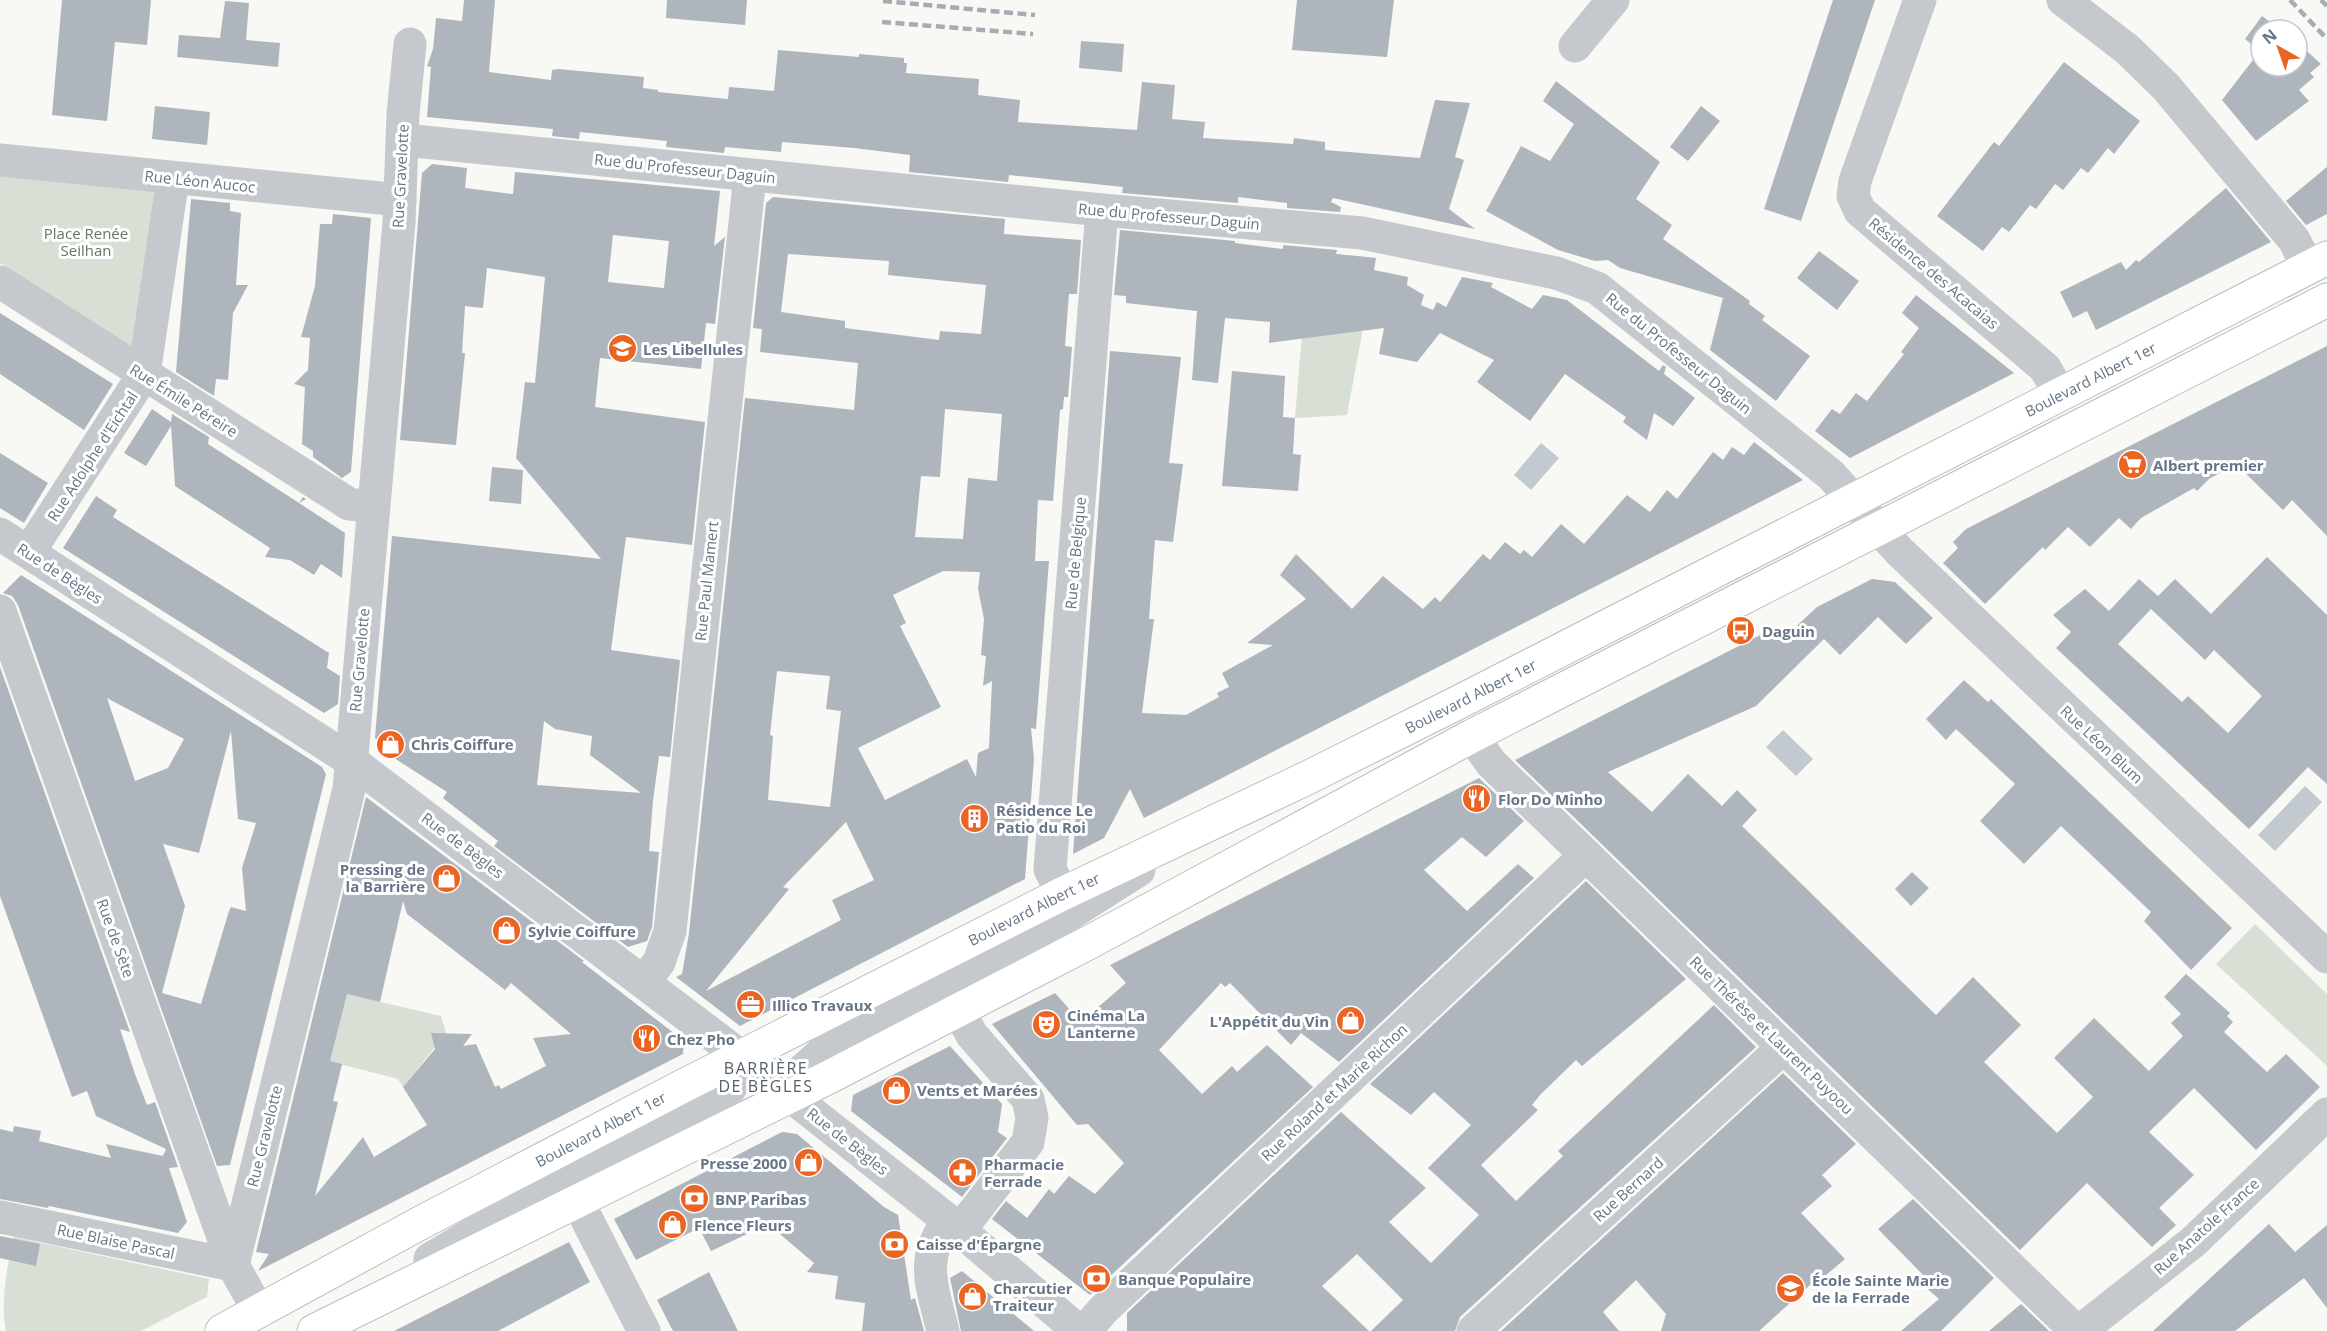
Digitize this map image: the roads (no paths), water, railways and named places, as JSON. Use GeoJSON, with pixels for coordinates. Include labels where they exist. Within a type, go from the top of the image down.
{"type":"FeatureCollection","features":[{"type":"Feature","properties":{"kind":"main road","name":"Boulevard Albert 1er"},"geometry":{"type":"LineString","coordinates":[[222,1331],[424,1221],[740,1057],[1062,894],[1423,720],[2318,263]]}},
{"type":"Feature","properties":{"kind":"main road"},"geometry":{"type":"LineString","coordinates":[[314,1331],[791,1096],[958,1010],[1472,736],[2327,300]]}},
{"type":"Feature","properties":{"kind":"street"},"geometry":{"type":"LineString","coordinates":[[1575,46],[1613,0]]}},
{"type":"Feature","properties":{"kind":"street","name":"Résidence des Acacaias"},"geometry":{"type":"LineString","coordinates":[[1920,0],[1855,181],[1853,196],[1860,211],[2045,368],[2060,394]]}},
{"type":"Feature","properties":{"kind":"street"},"geometry":{"type":"LineString","coordinates":[[2063,0],[2127,49],[2166,87],[2294,240],[2318,263]]}},
{"type":"Feature","properties":{"kind":"street","name":"Rue Gravelotte"},"geometry":{"type":"LineString","coordinates":[[233,1265],[348,789],[404,140],[403,114],[410,44]]}},
{"type":"Feature","properties":{"kind":"street","name":"Rue du Professeur Daguin"},"geometry":{"type":"LineString","coordinates":[[404,140],[1102,210],[1362,233],[1556,273],[1597,288],[1831,475],[1853,500]]}},
{"type":"Feature","properties":{"kind":"street","name":"Rue Léon Aucoc"},"geometry":{"type":"LineString","coordinates":[[0,160],[399,200]]}},
{"type":"Feature","properties":{"kind":"street","name":"Rue Paul Mamert"},"geometry":{"type":"LineString","coordinates":[[644,982],[659,962],[670,931],[750,175]]}},
{"type":"Feature","properties":{"kind":"street","name":"Rue Adolphe d'Eichtal"},"geometry":{"type":"LineString","coordinates":[[8,540],[144,374],[173,178]]}},
{"type":"Feature","properties":{"kind":"street","name":"Rue de Belgique"},"geometry":{"type":"LineString","coordinates":[[1062,894],[1050,869],[1102,210]]}},
{"type":"Feature","properties":{"kind":"street","name":"Rue Émile Péreire"},"geometry":{"type":"LineString","coordinates":[[0,282],[349,504],[372,507]]}},
{"type":"Feature","properties":{"kind":"street"},"geometry":{"type":"LineString","coordinates":[[1879,529],[1888,490],[1902,475]]}},
{"type":"Feature","properties":{"kind":"street"},"geometry":{"type":"LineString","coordinates":[[1853,500],[1879,529]]}},
{"type":"Feature","properties":{"kind":"street","name":"Rue Léon Blum"},"geometry":{"type":"LineString","coordinates":[[1879,529],[1961,610],[2327,957]]}},
{"type":"Feature","properties":{"kind":"street","name":"Rue de Bègles"},"geometry":{"type":"LineString","coordinates":[[8,540],[350,760],[791,1096],[904,1185],[1079,1331]]}},
{"type":"Feature","properties":{"kind":"street","name":"Rue de Sète"},"geometry":{"type":"LineString","coordinates":[[0,611],[233,1265],[259,1312]]}},
{"type":"Feature","properties":{"kind":"street","name":"Rue Thérèse et Laurent Puyoou"},"geometry":{"type":"LineString","coordinates":[[1472,736],[1491,763],[2078,1331]]}},
{"type":"Feature","properties":{"kind":"street"},"geometry":{"type":"LineString","coordinates":[[791,1096],[804,1069],[842,1035],[1046,929],[1216,821]]}},
{"type":"Feature","properties":{"kind":"street","name":"Rue Roland et Marie Richon"},"geometry":{"type":"LineString","coordinates":[[1084,1331],[1103,1310],[1586,855]]}},
{"type":"Feature","properties":{"kind":"street"},"geometry":{"type":"LineString","coordinates":[[943,1331],[930,1279],[931,1250],[935,1237],[954,1226],[1028,1142],[1032,1118],[1028,1099],[972,1035],[958,1010]]}},
{"type":"Feature","properties":{"kind":"street","name":"Rue Bernard"},"geometry":{"type":"LineString","coordinates":[[1473,1331],[1784,1047]]}},
{"type":"Feature","properties":{"kind":"street"},"geometry":{"type":"LineString","coordinates":[[308,1331],[566,1179],[702,1109],[728,1092],[739,1072],[740,1057]]}},
{"type":"Feature","properties":{"kind":"street","name":"Rue Anatole France"},"geometry":{"type":"LineString","coordinates":[[2078,1331],[2193,1242],[2327,1114]]}},
{"type":"Feature","properties":{"kind":"street"},"geometry":{"type":"LineString","coordinates":[[578,1202],[644,1331]]}},
{"type":"Feature","properties":{"kind":"street","name":"Rue Blaise Pascal"},"geometry":{"type":"LineString","coordinates":[[0,1216],[233,1265]]}},
{"type":"Feature","properties":{"kind":"railway"},"geometry":{"type":"LineString","coordinates":[[2290,0],[2327,39]]}},
{"type":"Feature","properties":{"kind":"railway"},"geometry":{"type":"LineString","coordinates":[[2321,0],[2327,6]]}},
{"type":"Feature","properties":{"kind":"railway"},"geometry":{"type":"LineString","coordinates":[[883,1],[1035,15]]}},
{"type":"Feature","properties":{"kind":"railway"},"geometry":{"type":"LineString","coordinates":[[882,22],[1033,34]]}},
{"type":"Feature","properties":{"kind":"place","name":"Les Libellules"},"geometry":{"type":"Point","coordinates":[622,349]}},
{"type":"Feature","properties":{"kind":"place","name":"Albert premier"},"geometry":{"type":"Point","coordinates":[2132,465]}},
{"type":"Feature","properties":{"kind":"place","name":"Daguin"},"geometry":{"type":"Point","coordinates":[1741,631]}},
{"type":"Feature","properties":{"kind":"place","name":"Chris Coiffure"},"geometry":{"type":"Point","coordinates":[390,744]}},
{"type":"Feature","properties":{"kind":"place","name":"Flor Do Minho"},"geometry":{"type":"Point","coordinates":[1477,799]}},
{"type":"Feature","properties":{"kind":"place","name":"Résidence Le Patio du Roi"},"geometry":{"type":"Point","coordinates":[975,819]}},
{"type":"Feature","properties":{"kind":"place","name":"Pressing de la Barrière"},"geometry":{"type":"Point","coordinates":[446,878]}},
{"type":"Feature","properties":{"kind":"place","name":"Sylvie Coiffure"},"geometry":{"type":"Point","coordinates":[507,931]}},
{"type":"Feature","properties":{"kind":"place","name":"Illico Travaux"},"geometry":{"type":"Point","coordinates":[751,1005]}},
{"type":"Feature","properties":{"kind":"place","name":"L'Appétit du Vin"},"geometry":{"type":"Point","coordinates":[1350,1021]}},
{"type":"Feature","properties":{"kind":"place","name":"Cinéma La Lanterne"},"geometry":{"type":"Point","coordinates":[1046,1024]}},
{"type":"Feature","properties":{"kind":"place","name":"Chez Pho"},"geometry":{"type":"Point","coordinates":[646,1039]}},
{"type":"Feature","properties":{"kind":"place","name":"Vents et Marées"},"geometry":{"type":"Point","coordinates":[896,1090]}},
{"type":"Feature","properties":{"kind":"place","name":"Presse 2000"},"geometry":{"type":"Point","coordinates":[808,1163]}},
{"type":"Feature","properties":{"kind":"place","name":"Pharmacie Ferrade"},"geometry":{"type":"Point","coordinates":[963,1173]}},
{"type":"Feature","properties":{"kind":"place","name":"BNP Paribas"},"geometry":{"type":"Point","coordinates":[694,1199]}},
{"type":"Feature","properties":{"kind":"place","name":"Flence Fleurs"},"geometry":{"type":"Point","coordinates":[673,1225]}},
{"type":"Feature","properties":{"kind":"place","name":"Caisse d'Épargne"},"geometry":{"type":"Point","coordinates":[895,1244]}},
{"type":"Feature","properties":{"kind":"place","name":"Banque Populaire"},"geometry":{"type":"Point","coordinates":[1097,1279]}},
{"type":"Feature","properties":{"kind":"place","name":"École Sainte Marie de la Ferrade"},"geometry":{"type":"Point","coordinates":[1791,1289]}},
{"type":"Feature","properties":{"kind":"place","name":"Charcutier Traiteur"},"geometry":{"type":"Point","coordinates":[972,1297]}},
{"type":"Feature","properties":{"kind":"district","name":"BARRIÈRE DE BÈGLES"},"geometry":{"type":"Point","coordinates":[766,1077]}},
{"type":"Feature","properties":{"kind":"park label","name":"Place Renée Seilhan"},"geometry":{"type":"Point","coordinates":[86,242]}}]}
